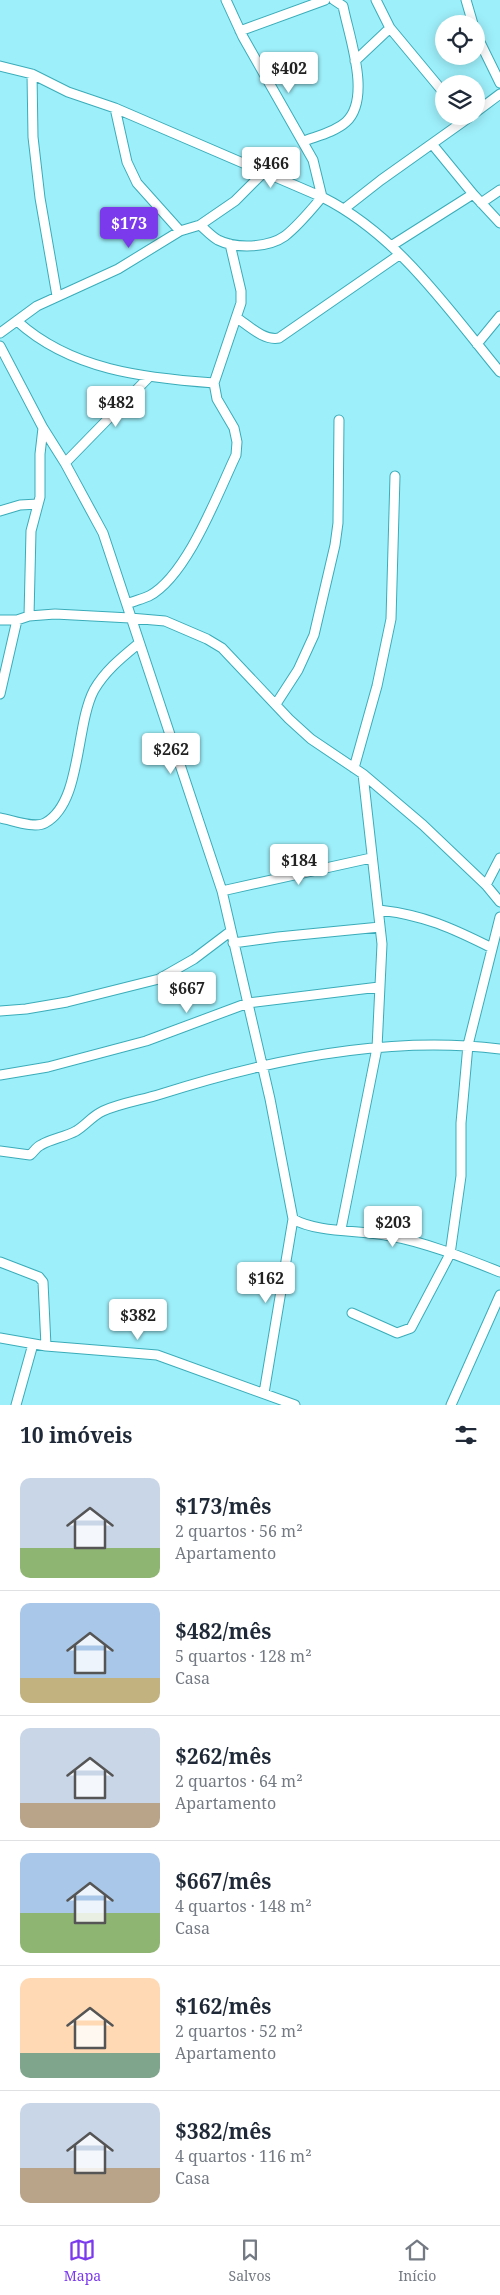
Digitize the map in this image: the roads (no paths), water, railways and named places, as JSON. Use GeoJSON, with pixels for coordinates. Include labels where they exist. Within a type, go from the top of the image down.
{"type":"FeatureCollection","features":[{"type":"Feature","properties":{"kind":"street"},"geometry":{"type":"LineString","coordinates":[[226,0],[240,31],[304,141],[313,160],[322,197]]}},
{"type":"Feature","properties":{"kind":"street"},"geometry":{"type":"LineString","coordinates":[[240,31],[325,0]]}},
{"type":"Feature","properties":{"kind":"street"},"geometry":{"type":"LineString","coordinates":[[304,141],[337,128],[354,113],[359,76],[343,6],[334,0]]}},
{"type":"Feature","properties":{"kind":"street"},"geometry":{"type":"LineString","coordinates":[[376,0],[390,28],[435,82]]}},
{"type":"Feature","properties":{"kind":"street"},"geometry":{"type":"LineString","coordinates":[[466,0],[470,15]]}},
{"type":"Feature","properties":{"kind":"street"},"geometry":{"type":"LineString","coordinates":[[355,61],[390,28]]}},
{"type":"Feature","properties":{"kind":"street"},"geometry":{"type":"LineString","coordinates":[[485,52],[500,83]]}},
{"type":"Feature","properties":{"kind":"street"},"geometry":{"type":"LineString","coordinates":[[0,66],[32,74],[68,92],[115,108],[322,197],[344,209],[365,223],[419,273],[500,372]]}},
{"type":"Feature","properties":{"kind":"street"},"geometry":{"type":"LineString","coordinates":[[32,74],[33,137],[40,198],[57,296]]}},
{"type":"Feature","properties":{"kind":"street"},"geometry":{"type":"LineString","coordinates":[[485,105],[500,94]]}},
{"type":"Feature","properties":{"kind":"street"},"geometry":{"type":"LineString","coordinates":[[115,108],[125,154],[137,183],[180,231]]}},
{"type":"Feature","properties":{"kind":"street"},"geometry":{"type":"LineString","coordinates":[[344,209],[458,125]]}},
{"type":"Feature","properties":{"kind":"street"},"geometry":{"type":"LineString","coordinates":[[432,144],[473,194],[500,223]]}},
{"type":"Feature","properties":{"kind":"street"},"geometry":{"type":"LineString","coordinates":[[0,333],[37,306],[118,269],[180,231],[200,225],[230,205],[264,172]]}},
{"type":"Feature","properties":{"kind":"street"},"geometry":{"type":"LineString","coordinates":[[481,203],[500,190]]}},
{"type":"Feature","properties":{"kind":"street"},"geometry":{"type":"LineString","coordinates":[[390,246],[473,194]]}},
{"type":"Feature","properties":{"kind":"street"},"geometry":{"type":"LineString","coordinates":[[200,225],[212,236],[230,244],[254,245],[272,242],[283,237],[322,197]]}},
{"type":"Feature","properties":{"kind":"street"},"geometry":{"type":"LineString","coordinates":[[127,604],[158,589],[183,561],[197,537],[236,455],[237,442],[234,428],[217,399],[214,383],[237,318],[241,291],[230,244]]}},
{"type":"Feature","properties":{"kind":"street"},"geometry":{"type":"LineString","coordinates":[[237,318],[272,339],[279,338],[399,255]]}},
{"type":"Feature","properties":{"kind":"street"},"geometry":{"type":"LineString","coordinates":[[477,344],[500,316]]}},
{"type":"Feature","properties":{"kind":"street"},"geometry":{"type":"LineString","coordinates":[[17,321],[42,341],[94,365],[149,378],[214,383]]}},
{"type":"Feature","properties":{"kind":"street"},"geometry":{"type":"LineString","coordinates":[[0,346],[103,533],[127,604],[138,644],[222,891],[261,1067],[270,1099],[292,1219],[264,1394]]}},
{"type":"Feature","properties":{"kind":"street"},"geometry":{"type":"LineString","coordinates":[[65,463],[149,378]]}},
{"type":"Feature","properties":{"kind":"street"},"geometry":{"type":"LineString","coordinates":[[276,704],[298,670],[314,635],[336,545],[338,523],[338,420]]}},
{"type":"Feature","properties":{"kind":"street"},"geometry":{"type":"LineString","coordinates":[[29,616],[32,531],[41,483],[40,454],[44,428]]}},
{"type":"Feature","properties":{"kind":"street"},"geometry":{"type":"LineString","coordinates":[[354,768],[377,686],[391,619],[395,476]]}},
{"type":"Feature","properties":{"kind":"street"},"geometry":{"type":"LineString","coordinates":[[0,511],[20,505],[38,504]]}},
{"type":"Feature","properties":{"kind":"street"},"geometry":{"type":"LineString","coordinates":[[0,620],[17,620],[29,616],[84,614],[165,621],[207,639],[222,648],[311,738],[363,774],[430,831],[486,885],[500,902]]}},
{"type":"Feature","properties":{"kind":"street"},"geometry":{"type":"LineString","coordinates":[[0,694],[17,620]]}},
{"type":"Feature","properties":{"kind":"street"},"geometry":{"type":"LineString","coordinates":[[0,818],[34,825],[43,824],[54,816],[62,804],[71,783],[83,720],[93,692],[106,672],[138,644]]}},
{"type":"Feature","properties":{"kind":"street"},"geometry":{"type":"LineString","coordinates":[[342,1229],[377,1048],[382,944],[363,774]]}},
{"type":"Feature","properties":{"kind":"street"},"geometry":{"type":"LineString","coordinates":[[222,891],[371,858]]}},
{"type":"Feature","properties":{"kind":"street"},"geometry":{"type":"LineString","coordinates":[[486,885],[500,858]]}},
{"type":"Feature","properties":{"kind":"street"},"geometry":{"type":"LineString","coordinates":[[379,910],[419,916],[441,923],[492,948]]}},
{"type":"Feature","properties":{"kind":"street"},"geometry":{"type":"LineString","coordinates":[[352,1313],[397,1333],[411,1328],[450,1254],[461,1176],[461,1123],[468,1045],[500,917]]}},
{"type":"Feature","properties":{"kind":"street"},"geometry":{"type":"LineString","coordinates":[[234,943],[380,927]]}},
{"type":"Feature","properties":{"kind":"street"},"geometry":{"type":"LineString","coordinates":[[0,1011],[26,1010],[67,1002],[159,979],[194,959],[231,931]]}},
{"type":"Feature","properties":{"kind":"street"},"geometry":{"type":"LineString","coordinates":[[0,1075],[48,1067],[146,1041],[248,1003],[379,987]]}},
{"type":"Feature","properties":{"kind":"street"},"geometry":{"type":"LineString","coordinates":[[0,1151],[30,1155],[42,1144],[75,1132],[92,1117],[109,1108],[196,1082],[261,1067],[377,1048],[425,1044],[468,1045],[500,1049]]}},
{"type":"Feature","properties":{"kind":"street"},"geometry":{"type":"LineString","coordinates":[[292,1219],[320,1228],[391,1236],[500,1272]]}},
{"type":"Feature","properties":{"kind":"street"},"geometry":{"type":"LineString","coordinates":[[0,1262],[39,1277],[43,1282],[46,1346]]}},
{"type":"Feature","properties":{"kind":"street"},"geometry":{"type":"LineString","coordinates":[[451,1405],[500,1295]]}},
{"type":"Feature","properties":{"kind":"street"},"geometry":{"type":"LineString","coordinates":[[0,1338],[46,1346],[157,1355],[295,1405]]}},
{"type":"Feature","properties":{"kind":"street"},"geometry":{"type":"LineString","coordinates":[[16,1405],[33,1344]]}}]}
